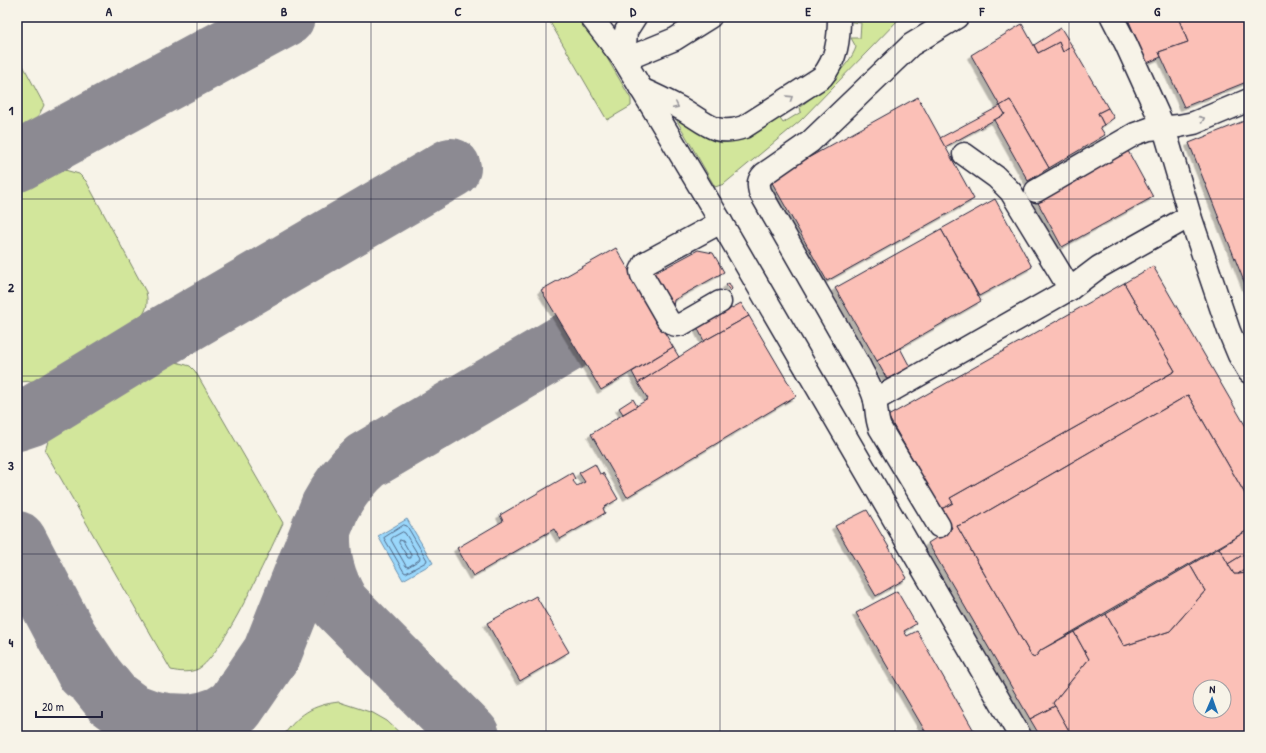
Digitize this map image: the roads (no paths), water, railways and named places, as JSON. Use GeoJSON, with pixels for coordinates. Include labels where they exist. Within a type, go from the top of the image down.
{"type":"FeatureCollection","features":[{"type":"Feature","properties":{"kind":"lane"},"geometry":{"type":"LineString","coordinates":[[591,17],[624,60],[721,222],[1020,736]]}},
{"type":"Feature","properties":{"kind":"lane"},"geometry":{"type":"LineString","coordinates":[[624,60],[626,31],[635,17]]}},
{"type":"Feature","properties":{"kind":"lane"},"geometry":{"type":"LineString","coordinates":[[624,60],[675,39],[710,17]]}},
{"type":"Feature","properties":{"kind":"lane"},"geometry":{"type":"LineString","coordinates":[[641,88],[683,110],[714,129],[734,131],[744,127],[822,77],[829,69],[835,55],[839,17]]}},
{"type":"Feature","properties":{"kind":"lane"},"geometry":{"type":"LineString","coordinates":[[939,526],[880,428],[876,416],[875,400],[872,391],[859,365],[760,192],[758,186],[759,179],[810,142],[911,44],[958,17]]}},
{"type":"Feature","properties":{"kind":"lane"},"geometry":{"type":"LineString","coordinates":[[1112,17],[1126,44],[1164,128],[1190,216],[1229,331],[1239,355],[1249,372]]}},
{"type":"Feature","properties":{"kind":"lane"},"geometry":{"type":"LineString","coordinates":[[1036,191],[1129,136],[1149,129],[1194,123],[1249,100]]}},
{"type":"Feature","properties":{"kind":"lane"},"geometry":{"type":"LineString","coordinates":[[964,154],[996,177],[1012,192],[1070,289]]}},
{"type":"Feature","properties":{"kind":"lane"},"geometry":{"type":"LineString","coordinates":[[875,400],[1070,289],[1099,267],[1190,216]]}},
{"type":"Feature","properties":{"kind":"lane"},"geometry":{"type":"LineString","coordinates":[[720,302],[677,326],[668,320],[641,271],[645,263],[721,222]]}},
{"type":"Feature","properties":{"kind":"water"},"geometry":{"type":"Polygon","coordinates":[[[407,519],[433,563],[403,580],[378,536],[407,519]]]}}]}
